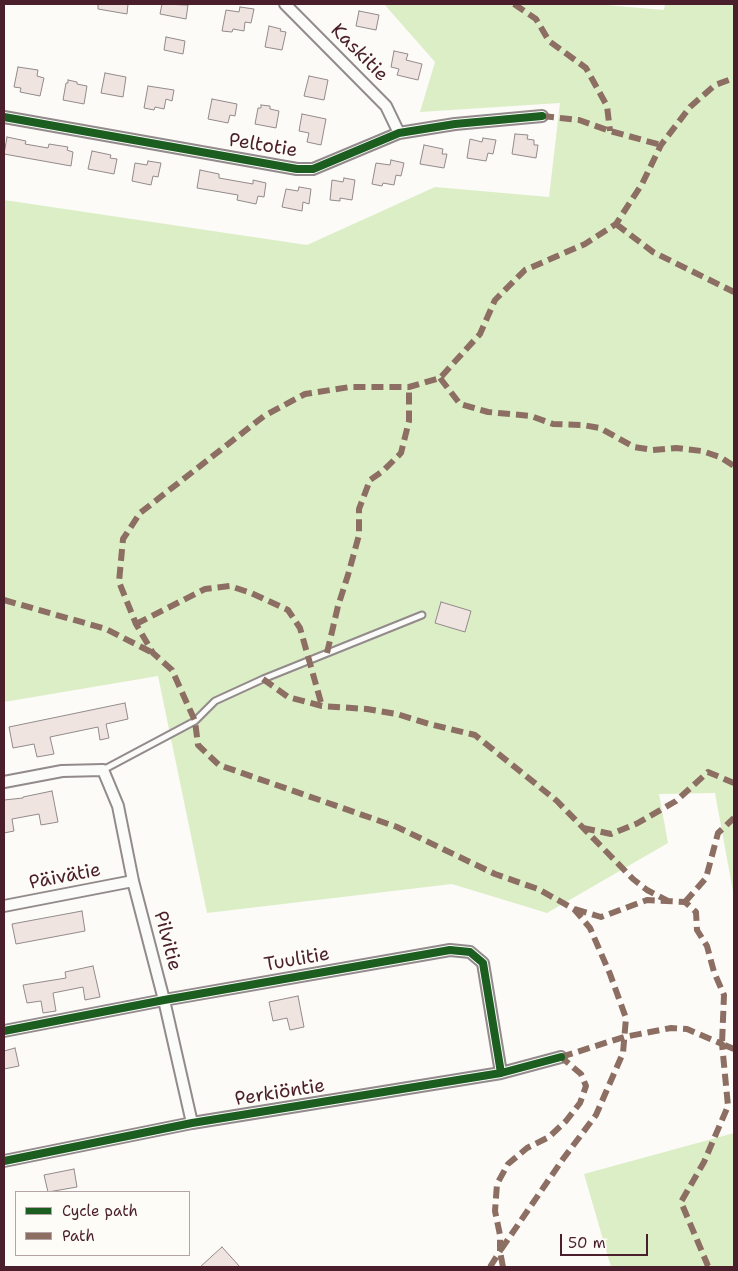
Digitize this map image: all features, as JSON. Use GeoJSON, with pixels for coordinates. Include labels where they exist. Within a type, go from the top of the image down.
{"type":"FeatureCollection","features":[{"type":"Feature","properties":{"kind":"street","name":"Kaskitie"},"geometry":{"type":"LineString","coordinates":[[285,4],[386,106],[399,133]]}},
{"type":"Feature","properties":{"kind":"street","name":"Peltotie"},"geometry":{"type":"LineString","coordinates":[[4,117],[297,169],[313,168],[399,133],[455,124],[542,116]]}},
{"type":"Feature","properties":{"kind":"street"},"geometry":{"type":"LineString","coordinates":[[4,782],[62,771],[103,770]]}},
{"type":"Feature","properties":{"kind":"street","name":"Pilvitie"},"geometry":{"type":"LineString","coordinates":[[103,770],[118,806],[133,882],[164,1000],[192,1123]]}},
{"type":"Feature","properties":{"kind":"street","name":"Päivätie"},"geometry":{"type":"LineString","coordinates":[[4,906],[133,882]]}},
{"type":"Feature","properties":{"kind":"street","name":"Tuulitie"},"geometry":{"type":"LineString","coordinates":[[4,1031],[164,1000],[450,950],[470,952],[483,963],[501,1073]]}},
{"type":"Feature","properties":{"kind":"street","name":"Perkiöntie"},"geometry":{"type":"LineString","coordinates":[[4,1161],[192,1123],[501,1073],[562,1057]]}},
{"type":"Feature","properties":{"kind":"lane"},"geometry":{"type":"LineString","coordinates":[[103,770],[195,721],[215,700],[422,615]]}},
{"type":"Feature","properties":{"kind":"green space"},"geometry":{"type":"Polygon","coordinates":[[[384,4],[595,4],[664,10],[665,4],[734,4],[734,897],[715,793],[659,794],[668,843],[547,913],[452,884],[207,913],[158,676],[4,702],[4,200],[307,245],[435,187],[549,197],[560,103],[420,112],[435,62],[384,4]]]}},
{"type":"Feature","properties":{"kind":"green space"},"geometry":{"type":"Polygon","coordinates":[[[734,1133],[734,1267],[611,1267],[584,1174],[734,1133]]]}},
{"type":"Feature","properties":{"kind":"building"},"geometry":{"type":"Polygon","coordinates":[[[98,4],[128,4],[127,14],[98,9],[98,4]]]}},
{"type":"Feature","properties":{"kind":"building"},"geometry":{"type":"Polygon","coordinates":[[[162,4],[188,5],[186,19],[160,14],[162,4]]]}},
{"type":"Feature","properties":{"kind":"building"},"geometry":{"type":"Polygon","coordinates":[[[240,7],[254,9],[251,23],[245,22],[244,31],[233,29],[232,32],[222,31],[226,10],[239,12],[240,7]]]}},
{"type":"Feature","properties":{"kind":"building"},"geometry":{"type":"Polygon","coordinates":[[[359,11],[379,15],[376,30],[356,26],[359,11]]]}},
{"type":"Feature","properties":{"kind":"building"},"geometry":{"type":"Polygon","coordinates":[[[269,26],[286,32],[282,50],[265,47],[269,26]]]}},
{"type":"Feature","properties":{"kind":"building"},"geometry":{"type":"Polygon","coordinates":[[[166,37],[185,41],[183,54],[164,50],[166,37]]]}},
{"type":"Feature","properties":{"kind":"building"},"geometry":{"type":"Polygon","coordinates":[[[394,51],[408,54],[406,60],[422,64],[418,80],[397,75],[399,69],[391,67],[394,51]]]}},
{"type":"Feature","properties":{"kind":"building"},"geometry":{"type":"Polygon","coordinates":[[[18,67],[38,70],[37,76],[44,78],[40,96],[20,92],[21,88],[14,87],[18,67]]]}},
{"type":"Feature","properties":{"kind":"building"},"geometry":{"type":"Polygon","coordinates":[[[105,73],[126,77],[123,97],[101,93],[105,73]]]}},
{"type":"Feature","properties":{"kind":"building"},"geometry":{"type":"Polygon","coordinates":[[[309,76],[328,80],[324,100],[304,96],[309,76]]]}},
{"type":"Feature","properties":{"kind":"building"},"geometry":{"type":"Polygon","coordinates":[[[68,80],[87,86],[84,104],[63,100],[68,80]]]}},
{"type":"Feature","properties":{"kind":"building"},"geometry":{"type":"Polygon","coordinates":[[[148,86],[174,90],[172,101],[166,99],[164,109],[155,107],[154,110],[144,108],[148,86]]]}},
{"type":"Feature","properties":{"kind":"building"},"geometry":{"type":"Polygon","coordinates":[[[212,99],[237,104],[235,116],[230,115],[228,123],[208,119],[212,99]]]}},
{"type":"Feature","properties":{"kind":"building"},"geometry":{"type":"Polygon","coordinates":[[[261,105],[270,106],[270,109],[279,111],[276,128],[255,124],[258,108],[261,108],[261,105]]]}},
{"type":"Feature","properties":{"kind":"building"},"geometry":{"type":"Polygon","coordinates":[[[302,114],[326,119],[321,145],[307,142],[309,133],[299,131],[302,114]]]}},
{"type":"Feature","properties":{"kind":"building"},"geometry":{"type":"Polygon","coordinates":[[[515,134],[528,135],[527,139],[534,140],[534,145],[538,145],[536,158],[512,154],[515,134]]]}},
{"type":"Feature","properties":{"kind":"building"},"geometry":{"type":"Polygon","coordinates":[[[7,137],[26,141],[25,144],[48,148],[49,144],[68,147],[67,150],[73,152],[71,166],[4,154],[7,137]]]}},
{"type":"Feature","properties":{"kind":"building"},"geometry":{"type":"Polygon","coordinates":[[[483,138],[496,140],[493,154],[488,153],[486,161],[467,158],[470,139],[482,142],[483,138]]]}},
{"type":"Feature","properties":{"kind":"building"},"geometry":{"type":"Polygon","coordinates":[[[424,145],[443,149],[442,154],[447,154],[444,168],[420,164],[424,145]]]}},
{"type":"Feature","properties":{"kind":"building"},"geometry":{"type":"Polygon","coordinates":[[[92,151],[111,155],[110,158],[117,159],[114,174],[88,169],[92,151]]]}},
{"type":"Feature","properties":{"kind":"building"},"geometry":{"type":"Polygon","coordinates":[[[391,160],[404,163],[401,176],[396,175],[394,185],[383,183],[382,186],[372,184],[376,163],[390,165],[391,160]]]}},
{"type":"Feature","properties":{"kind":"building"},"geometry":{"type":"Polygon","coordinates":[[[148,161],[161,163],[158,177],[153,176],[151,185],[132,181],[135,163],[147,165],[148,161]]]}},
{"type":"Feature","properties":{"kind":"building"},"geometry":{"type":"Polygon","coordinates":[[[200,170],[219,174],[219,178],[253,184],[253,180],[266,183],[264,197],[258,196],[256,204],[237,200],[238,195],[197,188],[200,170]]]}},
{"type":"Feature","properties":{"kind":"building"},"geometry":{"type":"Polygon","coordinates":[[[344,178],[355,180],[352,200],[340,198],[340,201],[330,200],[332,180],[343,182],[344,178]]]}},
{"type":"Feature","properties":{"kind":"building"},"geometry":{"type":"Polygon","coordinates":[[[299,187],[311,189],[309,204],[303,202],[302,211],[282,207],[286,189],[298,191],[299,187]]]}},
{"type":"Feature","properties":{"kind":"building"},"geometry":{"type":"Polygon","coordinates":[[[441,602],[471,611],[465,632],[435,623],[441,602]]]}},
{"type":"Feature","properties":{"kind":"building"},"geometry":{"type":"Polygon","coordinates":[[[125,703],[128,719],[106,724],[109,738],[100,740],[98,727],[50,737],[54,754],[37,757],[34,744],[13,748],[9,727],[125,703]]]}},
{"type":"Feature","properties":{"kind":"building"},"geometry":{"type":"Polygon","coordinates":[[[52,791],[58,822],[41,825],[39,814],[12,819],[14,831],[4,833],[4,800],[23,798],[52,791]]]}},
{"type":"Feature","properties":{"kind":"building"},"geometry":{"type":"Polygon","coordinates":[[[82,911],[85,931],[16,944],[12,924],[82,911]]]}},
{"type":"Feature","properties":{"kind":"building"},"geometry":{"type":"Polygon","coordinates":[[[93,966],[100,997],[85,1000],[83,987],[53,993],[56,1011],[43,1013],[41,1001],[27,1003],[23,985],[66,978],[65,972],[93,966]]]}},
{"type":"Feature","properties":{"kind":"building"},"geometry":{"type":"Polygon","coordinates":[[[298,996],[304,1027],[290,1030],[287,1018],[273,1021],[269,1002],[298,996]]]}},
{"type":"Feature","properties":{"kind":"building"},"geometry":{"type":"Polygon","coordinates":[[[15,1048],[19,1066],[4,1069],[4,1051],[15,1048]]]}},
{"type":"Feature","properties":{"kind":"building"},"geometry":{"type":"Polygon","coordinates":[[[74,1169],[77,1187],[48,1191],[44,1175],[74,1169]]]}},
{"type":"Feature","properties":{"kind":"building"},"geometry":{"type":"Polygon","coordinates":[[[222,1247],[240,1267],[200,1267],[222,1247]]]}},
{"type":"Feature","properties":{"kind":"marked path"},"geometry":{"type":"LineString","coordinates":[[514,4],[536,19],[549,41],[586,68],[607,106],[610,131]]}},
{"type":"Feature","properties":{"kind":"marked path"},"geometry":{"type":"LineString","coordinates":[[503,1267],[500,1251],[563,1159],[596,1115],[623,1053],[626,1018],[590,928],[574,909],[538,889],[495,874],[397,827],[219,765],[198,745],[195,721],[172,670],[153,653],[136,624],[119,582],[123,539],[140,513],[264,416],[305,394],[350,387],[409,387],[440,378],[480,334],[495,300],[525,270],[585,244],[616,224],[642,184],[661,145],[690,107],[715,85],[734,78]]}},
{"type":"Feature","properties":{"kind":"marked path"},"geometry":{"type":"LineString","coordinates":[[542,116],[579,120],[661,145]]}},
{"type":"Feature","properties":{"kind":"marked path"},"geometry":{"type":"LineString","coordinates":[[616,224],[653,252],[734,292]]}},
{"type":"Feature","properties":{"kind":"marked path"},"geometry":{"type":"LineString","coordinates":[[440,378],[460,404],[488,412],[531,416],[553,424],[583,425],[600,428],[634,447],[653,450],[676,448],[702,451],[720,457],[734,466]]}},
{"type":"Feature","properties":{"kind":"marked path"},"geometry":{"type":"LineString","coordinates":[[327,653],[338,606],[359,535],[359,509],[370,480],[383,471],[401,453],[409,421],[409,387]]}},
{"type":"Feature","properties":{"kind":"marked path"},"geometry":{"type":"LineString","coordinates":[[136,624],[205,589],[230,586],[251,593],[288,610],[300,628],[322,706]]}},
{"type":"Feature","properties":{"kind":"marked path"},"geometry":{"type":"LineString","coordinates":[[4,600],[106,629],[153,653]]}},
{"type":"Feature","properties":{"kind":"marked path"},"geometry":{"type":"LineString","coordinates":[[263,679],[288,697],[322,706],[367,709],[397,714],[475,735],[557,801],[633,879],[647,890],[672,903]]}},
{"type":"Feature","properties":{"kind":"marked path"},"geometry":{"type":"LineString","coordinates":[[583,828],[611,834],[636,824],[676,801],[708,772],[734,783]]}},
{"type":"Feature","properties":{"kind":"marked path"},"geometry":{"type":"LineString","coordinates":[[685,902],[706,878],[718,833],[734,818]]}},
{"type":"Feature","properties":{"kind":"marked path"},"geometry":{"type":"LineString","coordinates":[[575,909],[601,917],[647,900],[685,902],[696,912],[697,930],[707,946],[714,972],[724,995],[722,1044],[734,1049]]}},
{"type":"Feature","properties":{"kind":"marked path"},"geometry":{"type":"LineString","coordinates":[[561,1057],[624,1037],[671,1028],[687,1029],[722,1044],[728,1106],[704,1162],[681,1202],[710,1267]]}},
{"type":"Feature","properties":{"kind":"marked path"},"geometry":{"type":"LineString","coordinates":[[490,1267],[500,1251],[500,1235],[495,1211],[497,1184],[508,1164],[527,1148],[549,1137],[566,1121],[580,1103],[586,1086],[581,1074],[561,1057]]}},
{"type":"Feature","properties":{"kind":"cycle path"},"geometry":{"type":"LineString","coordinates":[[4,117],[297,169],[313,169],[399,133],[455,124],[542,116]]}},
{"type":"Feature","properties":{"kind":"cycle path"},"geometry":{"type":"LineString","coordinates":[[4,1031],[164,1000],[450,950],[470,952],[483,963],[501,1073]]}},
{"type":"Feature","properties":{"kind":"cycle path"},"geometry":{"type":"LineString","coordinates":[[4,1161],[192,1123],[501,1073],[561,1057]]}}]}
